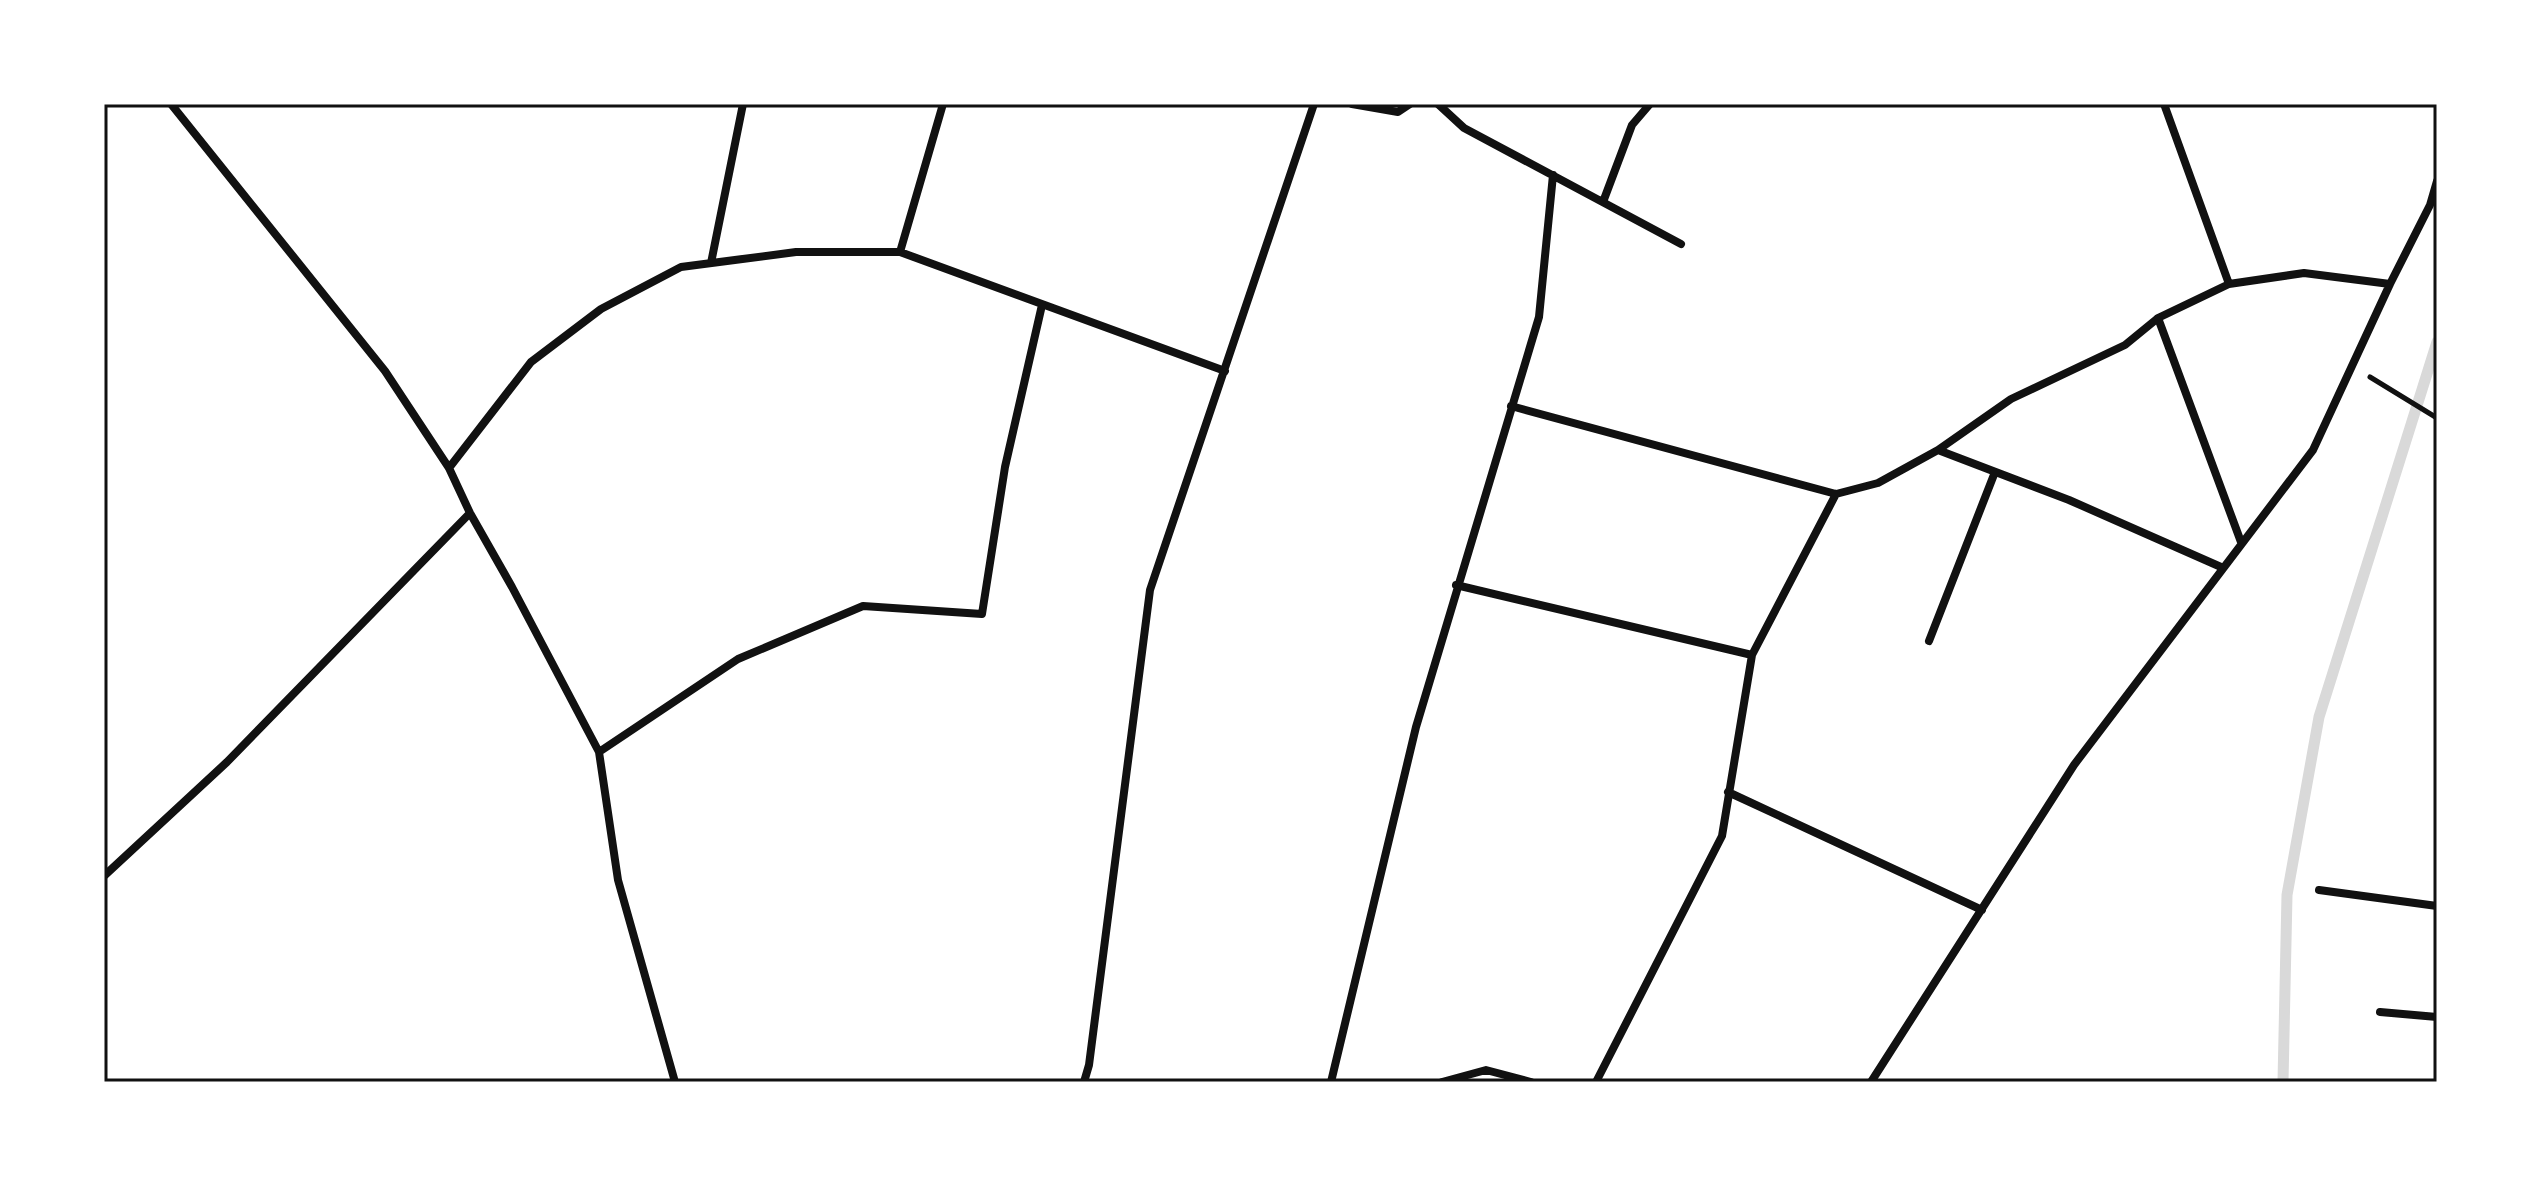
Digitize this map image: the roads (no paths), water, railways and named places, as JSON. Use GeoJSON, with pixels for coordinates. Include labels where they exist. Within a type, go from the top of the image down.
{"type":"FeatureCollection","features":[{"type":"Feature","properties":{"kind":"street"},"geometry":{"type":"LineString","coordinates":[[171,104],[385,371],[449,468],[470,513],[599,752],[618,880],[675,1082]]}},
{"type":"Feature","properties":{"kind":"street"},"geometry":{"type":"LineString","coordinates":[[711,263],[743,104]]}},
{"type":"Feature","properties":{"kind":"street"},"geometry":{"type":"LineString","coordinates":[[900,252],[943,104]]}},
{"type":"Feature","properties":{"kind":"street"},"geometry":{"type":"LineString","coordinates":[[1084,1082],[1089,1065],[1150,590],[1314,104]]}},
{"type":"Feature","properties":{"kind":"street"},"geometry":{"type":"LineString","coordinates":[[1352,104],[1398,112],[1410,104]]}},
{"type":"Feature","properties":{"kind":"street"},"geometry":{"type":"LineString","coordinates":[[1438,104],[1464,128],[1681,244]]}},
{"type":"Feature","properties":{"kind":"street"},"geometry":{"type":"LineString","coordinates":[[1603,202],[1632,125],[1650,104]]}},
{"type":"Feature","properties":{"kind":"street"},"geometry":{"type":"LineString","coordinates":[[2164,104],[2229,284]]}},
{"type":"Feature","properties":{"kind":"street"},"geometry":{"type":"LineString","coordinates":[[1331,1082],[1416,727],[1456,585],[1539,317],[1553,175]]}},
{"type":"Feature","properties":{"kind":"street"},"geometry":{"type":"LineString","coordinates":[[1871,1082],[2074,765],[2221,567],[2313,450],[2430,205],[2437,181]]}},
{"type":"Feature","properties":{"kind":"street"},"geometry":{"type":"LineString","coordinates":[[449,468],[531,362],[601,309],[681,267],[796,252],[900,252],[1225,371]]}},
{"type":"Feature","properties":{"kind":"street"},"geometry":{"type":"LineString","coordinates":[[1511,406],[1836,494],[1878,483],[1938,450],[2011,399],[2125,345],[2158,318],[2229,284],[2304,273],[2390,284]]}},
{"type":"Feature","properties":{"kind":"street"},"geometry":{"type":"LineString","coordinates":[[599,752],[738,659],[863,606],[982,614],[1005,467],[1042,305]]}},
{"type":"Feature","properties":{"kind":"street"},"geometry":{"type":"LineString","coordinates":[[2158,318],[2241,542]]}},
{"type":"Feature","properties":{"kind":"street"},"geometry":{"type":"LineString","coordinates":[[1938,450],[2069,500],[2221,567]]}},
{"type":"Feature","properties":{"kind":"street"},"geometry":{"type":"LineString","coordinates":[[1929,641],[1995,472]]}},
{"type":"Feature","properties":{"kind":"street"},"geometry":{"type":"LineString","coordinates":[[1596,1082],[1722,836],[1752,655],[1836,494]]}},
{"type":"Feature","properties":{"kind":"street"},"geometry":{"type":"LineString","coordinates":[[104,876],[227,762],[470,513]]}},
{"type":"Feature","properties":{"kind":"street"},"geometry":{"type":"LineString","coordinates":[[1456,585],[1752,655]]}},
{"type":"Feature","properties":{"kind":"street"},"geometry":{"type":"LineString","coordinates":[[1728,792],[1982,910]]}},
{"type":"Feature","properties":{"kind":"street"},"geometry":{"type":"LineString","coordinates":[[2319,890],[2437,906]]}},
{"type":"Feature","properties":{"kind":"street"},"geometry":{"type":"LineString","coordinates":[[2380,1012],[2437,1017]]}},
{"type":"Feature","properties":{"kind":"street"},"geometry":{"type":"LineString","coordinates":[[1442,1082],[1486,1070],[1531,1082]]}},
{"type":"Feature","properties":{"kind":"waterway"},"geometry":{"type":"LineString","coordinates":[[2283,1082],[2287,895],[2319,717],[2437,342]]}}]}
